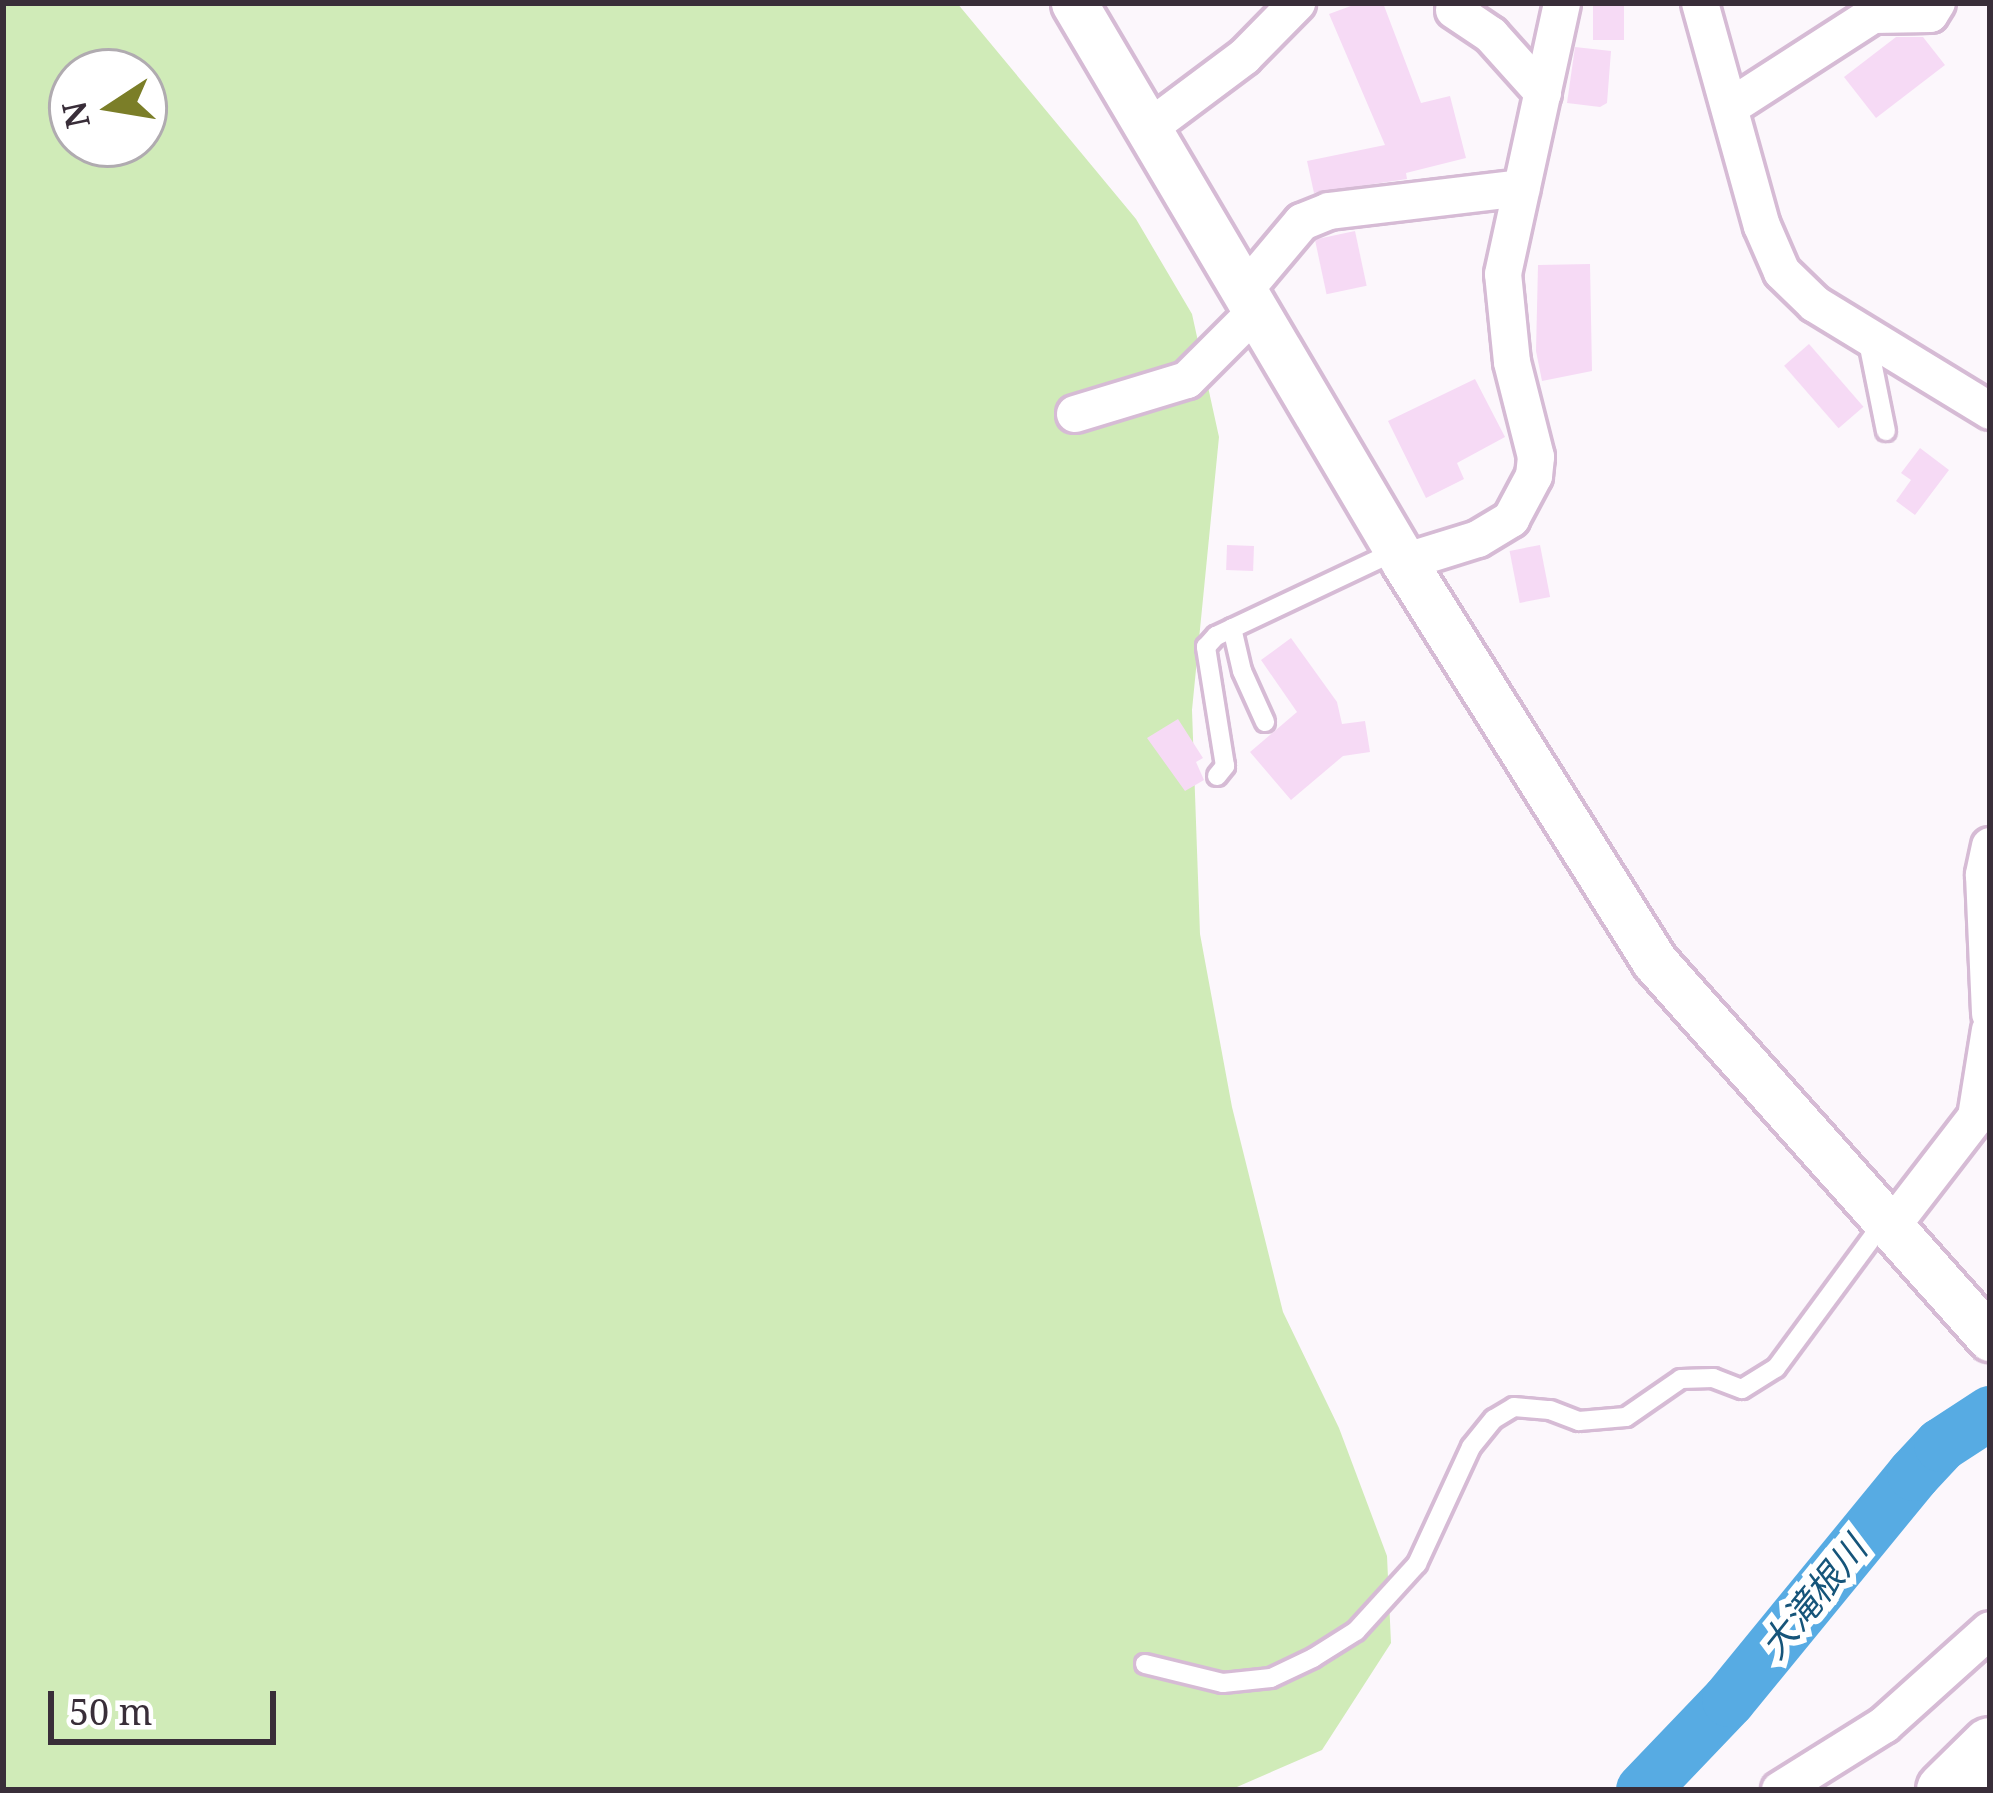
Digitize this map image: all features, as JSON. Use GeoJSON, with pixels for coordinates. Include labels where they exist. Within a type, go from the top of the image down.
{"type":"FeatureCollection","features":[{"type":"Feature","properties":{"kind":"main road"},"geometry":{"type":"LineString","coordinates":[[1945,1790],[1990,1746]]}},
{"type":"Feature","properties":{"kind":"street"},"geometry":{"type":"LineString","coordinates":[[1074,3],[1401,556],[1655,962],[1990,1338]]}},
{"type":"Feature","properties":{"kind":"street"},"geometry":{"type":"LineString","coordinates":[[1149,128],[1244,57],[1298,3]]}},
{"type":"Feature","properties":{"kind":"street"},"geometry":{"type":"LineString","coordinates":[[1401,556],[1478,539],[1511,519],[1534,476],[1536,457],[1512,362],[1503,274],[1562,3]]}},
{"type":"Feature","properties":{"kind":"street"},"geometry":{"type":"LineString","coordinates":[[1700,3],[1762,226],[1782,272],[1816,304],[1990,411]]}},
{"type":"Feature","properties":{"kind":"street"},"geometry":{"type":"LineString","coordinates":[[1730,107],[1874,15],[1930,14],[1937,3]]}},
{"type":"Feature","properties":{"kind":"street"},"geometry":{"type":"LineString","coordinates":[[1454,10],[1491,35],[1543,93]]}},
{"type":"Feature","properties":{"kind":"street"},"geometry":{"type":"LineString","coordinates":[[1075,413],[1186,380],[1250,301],[1302,222],[1328,211],[1522,188]]}},
{"type":"Feature","properties":{"kind":"street"},"geometry":{"type":"LineString","coordinates":[[1990,846],[1984,875],[1990,1015]]}},
{"type":"Feature","properties":{"kind":"street"},"geometry":{"type":"LineString","coordinates":[[1889,1222],[1948,1160],[1976,1117],[1990,1030]]}},
{"type":"Feature","properties":{"kind":"street"},"geometry":{"type":"LineString","coordinates":[[1780,1790],[1884,1725],[1990,1630]]}},
{"type":"Feature","properties":{"kind":"lane"},"geometry":{"type":"LineString","coordinates":[[1867,337],[1886,431]]}},
{"type":"Feature","properties":{"kind":"lane"},"geometry":{"type":"LineString","coordinates":[[1217,776],[1225,766],[1205,647],[1232,628],[1401,556]]}},
{"type":"Feature","properties":{"kind":"lane"},"geometry":{"type":"LineString","coordinates":[[1232,628],[1242,671],[1264,722]]}},
{"type":"Feature","properties":{"kind":"lane"},"geometry":{"type":"LineString","coordinates":[[1145,1664],[1223,1683],[1271,1678],[1313,1658],[1356,1631],[1418,1564],[1472,1447],[1493,1419],[1514,1406],[1604,1422],[1627,1417],[1681,1379],[1713,1378],[1742,1389],[1776,1368],[1889,1222]]}},
{"type":"Feature","properties":{"kind":"green space"},"geometry":{"type":"Polygon","coordinates":[[[3,3],[957,3],[1136,219],[1192,314],[1219,437],[1192,710],[1200,934],[1232,1107],[1283,1312],[1339,1428],[1387,1556],[1391,1643],[1322,1750],[1230,1790],[3,1790],[3,3]]]}},
{"type":"Feature","properties":{"kind":"building"},"geometry":{"type":"Polygon","coordinates":[[[1359,3],[1383,3],[1421,103],[1450,96],[1466,158],[1406,173],[1407,179],[1314,193],[1307,161],[1385,145],[1329,14],[1359,3]]]}},
{"type":"Feature","properties":{"kind":"building"},"geometry":{"type":"Polygon","coordinates":[[[1593,3],[1624,3],[1624,40],[1593,40],[1593,3]]]}},
{"type":"Feature","properties":{"kind":"building"},"geometry":{"type":"Polygon","coordinates":[[[1896,37],[1923,37],[1945,65],[1876,118],[1844,77],[1896,37]]]}},
{"type":"Feature","properties":{"kind":"building"},"geometry":{"type":"Polygon","coordinates":[[[1575,47],[1611,51],[1607,103],[1600,107],[1567,103],[1575,47]]]}},
{"type":"Feature","properties":{"kind":"building"},"geometry":{"type":"Polygon","coordinates":[[[1355,231],[1367,286],[1327,294],[1315,240],[1355,231]]]}},
{"type":"Feature","properties":{"kind":"building"},"geometry":{"type":"Polygon","coordinates":[[[1590,264],[1592,371],[1542,381],[1536,351],[1538,265],[1590,264]]]}},
{"type":"Feature","properties":{"kind":"building"},"geometry":{"type":"Polygon","coordinates":[[[1809,344],[1863,407],[1839,428],[1784,366],[1809,344]]]}},
{"type":"Feature","properties":{"kind":"building"},"geometry":{"type":"Polygon","coordinates":[[[1475,379],[1505,437],[1457,463],[1464,479],[1426,498],[1388,421],[1475,379]]]}},
{"type":"Feature","properties":{"kind":"building"},"geometry":{"type":"Polygon","coordinates":[[[1920,448],[1949,470],[1915,515],[1896,501],[1911,480],[1901,473],[1920,448]]]}},
{"type":"Feature","properties":{"kind":"building"},"geometry":{"type":"Polygon","coordinates":[[[1227,545],[1254,546],[1253,571],[1226,570],[1227,545]]]}},
{"type":"Feature","properties":{"kind":"building"},"geometry":{"type":"Polygon","coordinates":[[[1540,545],[1550,597],[1520,603],[1510,551],[1540,545]]]}},
{"type":"Feature","properties":{"kind":"building"},"geometry":{"type":"Polygon","coordinates":[[[1291,638],[1337,702],[1342,724],[1365,721],[1370,752],[1343,756],[1291,800],[1250,752],[1297,712],[1261,660],[1291,638]]]}},
{"type":"Feature","properties":{"kind":"building"},"geometry":{"type":"Polygon","coordinates":[[[1178,719],[1203,758],[1196,762],[1204,780],[1185,791],[1147,738],[1178,719]]]}},
{"type":"Feature","properties":{"kind":"waterway","name":"大滝根川"},"geometry":{"type":"LineString","coordinates":[[1643,1790],[1729,1700],[1914,1474],[1941,1445],[1990,1413]]}}]}
